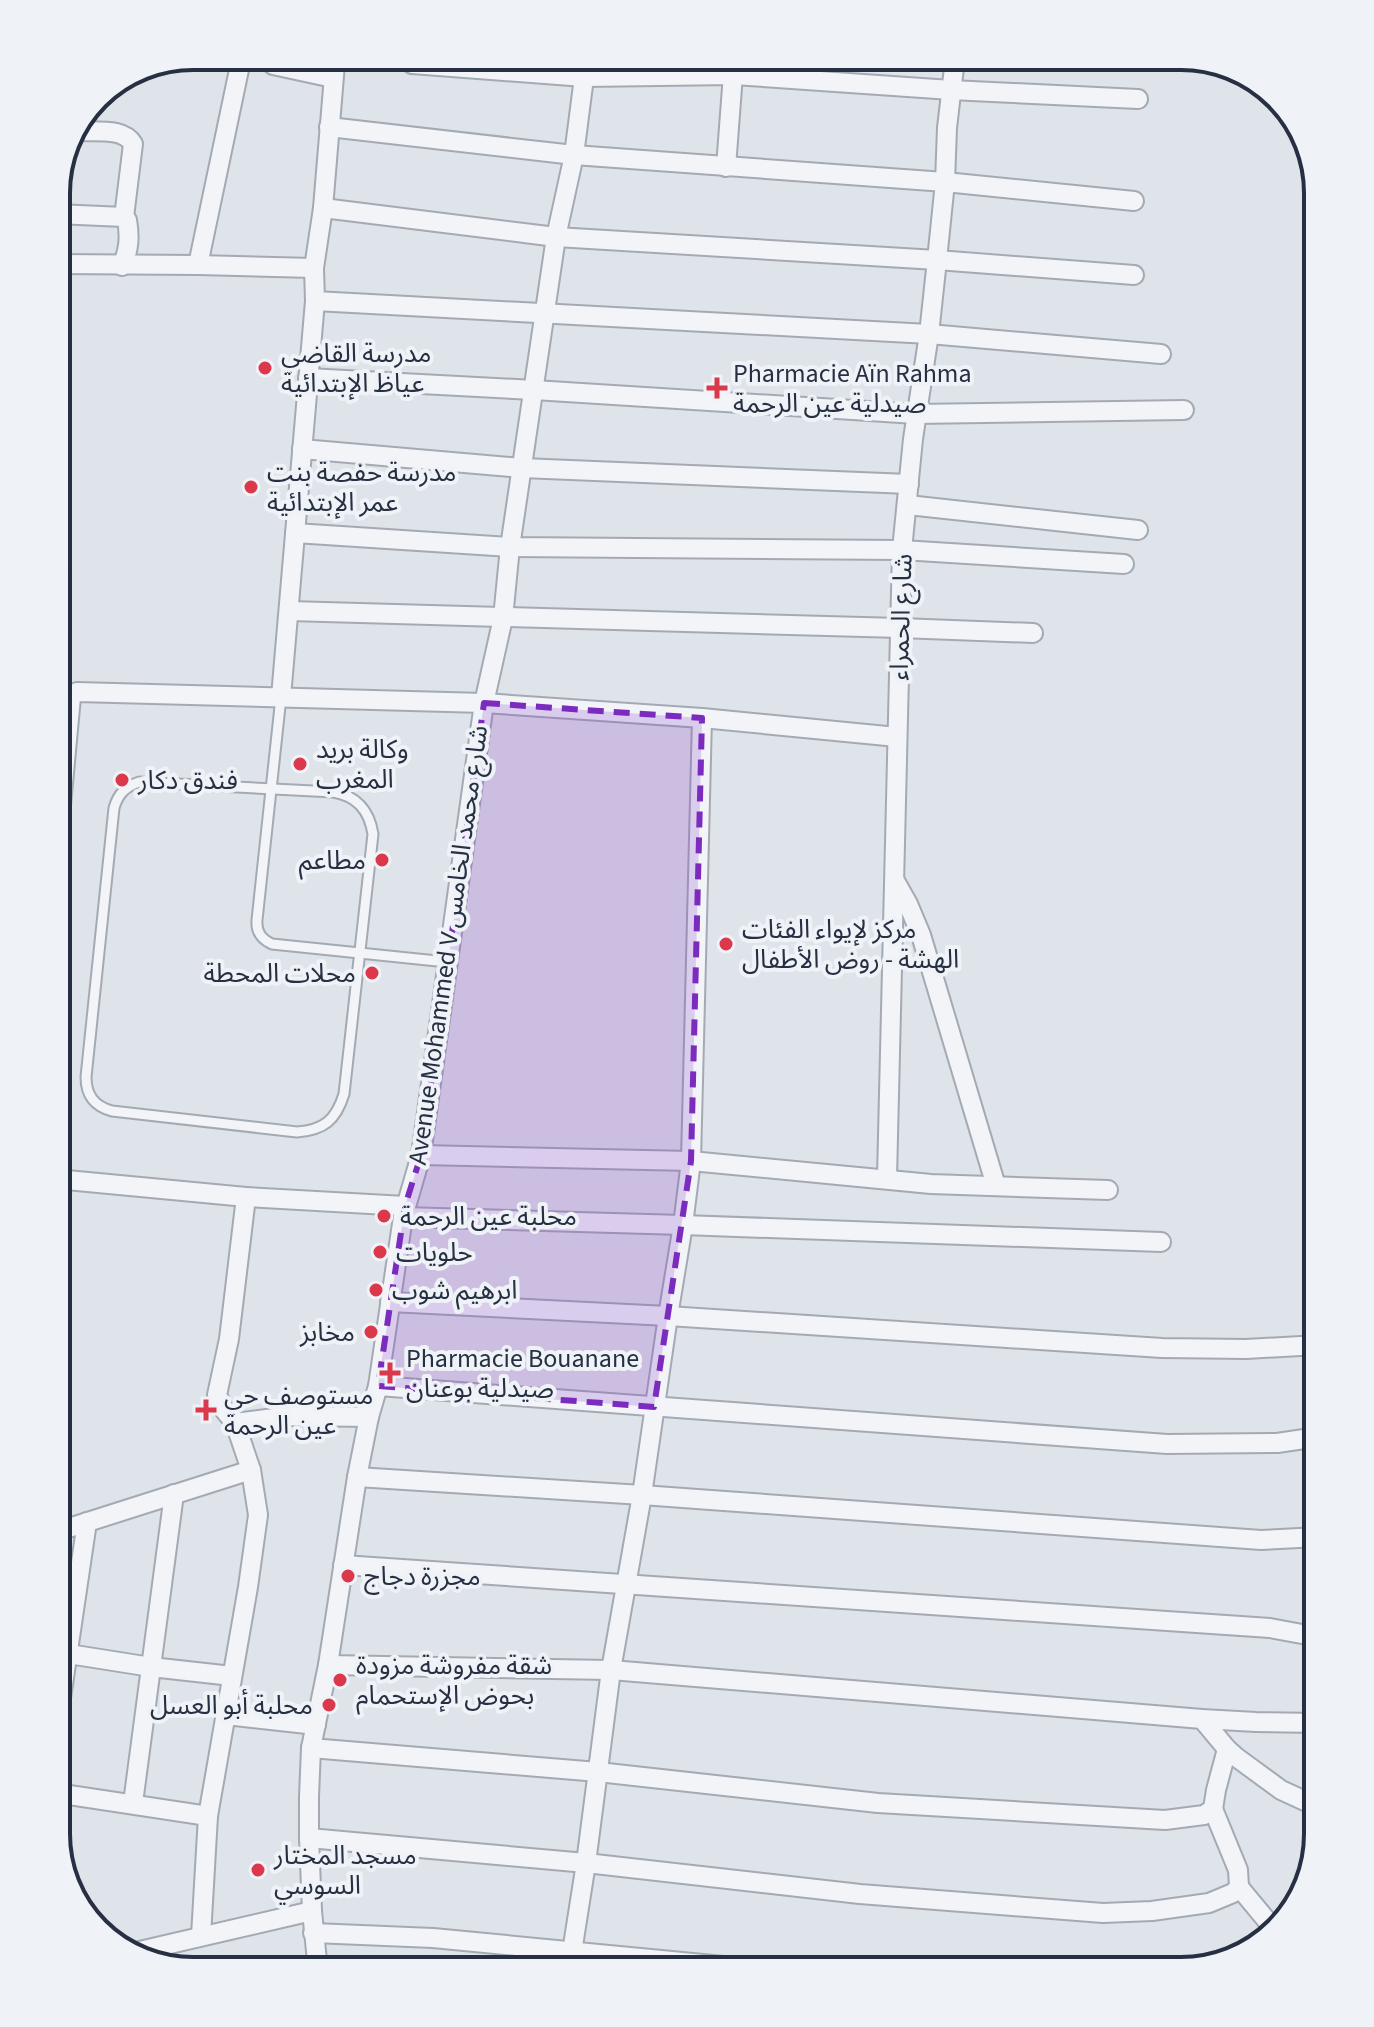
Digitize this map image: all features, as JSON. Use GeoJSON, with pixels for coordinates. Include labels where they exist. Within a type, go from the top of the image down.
{"type":"FeatureCollection","features":[{"type":"Feature","properties":{"kind":"street"},"geometry":{"type":"LineString","coordinates":[[198,265],[239,70]]}},
{"type":"Feature","properties":{"kind":"street","name":"Avenue Mohammed V شارع محمد الخامس"},"geometry":{"type":"LineString","coordinates":[[316,1957],[309,1838],[311,1748],[328,1665],[357,1477],[378,1386],[404,1211],[421,1155],[484,703],[503,618],[510,547],[556,237],[574,155],[585,70]]}},
{"type":"Feature","properties":{"kind":"street"},"geometry":{"type":"LineString","coordinates":[[726,167],[734,70]]}},
{"type":"Feature","properties":{"kind":"street"},"geometry":{"type":"LineString","coordinates":[[754,70],[951,90],[1138,99]]}},
{"type":"Feature","properties":{"kind":"street","name":"شارع الحمراء"},"geometry":{"type":"LineString","coordinates":[[887,1178],[902,550],[937,260],[954,70]]}},
{"type":"Feature","properties":{"kind":"street"},"geometry":{"type":"LineString","coordinates":[[281,697],[315,301],[314,268],[323,208],[334,71]]}},
{"type":"Feature","properties":{"kind":"street"},"geometry":{"type":"LineString","coordinates":[[329,127],[574,155],[945,182],[1134,201]]}},
{"type":"Feature","properties":{"kind":"street"},"geometry":{"type":"LineString","coordinates":[[88,131],[127,135],[133,144],[124,217],[129,230],[129,249],[122,266]]}},
{"type":"Feature","properties":{"kind":"street"},"geometry":{"type":"LineString","coordinates":[[323,208],[556,237],[1134,275]]}},
{"type":"Feature","properties":{"kind":"street"},"geometry":{"type":"LineString","coordinates":[[70,215],[124,217]]}},
{"type":"Feature","properties":{"kind":"street"},"geometry":{"type":"LineString","coordinates":[[70,264],[314,268]]}},
{"type":"Feature","properties":{"kind":"street"},"geometry":{"type":"LineString","coordinates":[[315,301],[929,334],[1161,354]]}},
{"type":"Feature","properties":{"kind":"street"},"geometry":{"type":"LineString","coordinates":[[308,378],[916,414],[1184,410]]}},
{"type":"Feature","properties":{"kind":"street"},"geometry":{"type":"LineString","coordinates":[[302,449],[522,468],[909,484]]}},
{"type":"Feature","properties":{"kind":"street"},"geometry":{"type":"LineString","coordinates":[[908,505],[1138,530]]}},
{"type":"Feature","properties":{"kind":"street"},"geometry":{"type":"LineString","coordinates":[[295,533],[510,547],[902,550],[1124,564]]}},
{"type":"Feature","properties":{"kind":"street"},"geometry":{"type":"LineString","coordinates":[[289,611],[1033,633]]}},
{"type":"Feature","properties":{"kind":"street"},"geometry":{"type":"LineString","coordinates":[[70,704],[73,693],[77,692],[484,703],[702,718],[897,737]]}},
{"type":"Feature","properties":{"kind":"street"},"geometry":{"type":"LineString","coordinates":[[571,1957],[611,1670],[642,1495],[691,1161],[702,718]]}},
{"type":"Feature","properties":{"kind":"street"},"geometry":{"type":"LineString","coordinates":[[895,880],[921,935],[996,1186]]}},
{"type":"Feature","properties":{"kind":"street"},"geometry":{"type":"LineString","coordinates":[[421,1155],[691,1161],[931,1184],[1108,1190]]}},
{"type":"Feature","properties":{"kind":"street"},"geometry":{"type":"LineString","coordinates":[[70,1180],[404,1211],[683,1225],[1161,1242]]}},
{"type":"Feature","properties":{"kind":"street"},"geometry":{"type":"LineString","coordinates":[[201,1936],[208,1816],[258,1515],[251,1470],[235,1423],[217,1395],[229,1339],[246,1197]]}},
{"type":"Feature","properties":{"kind":"street"},"geometry":{"type":"LineString","coordinates":[[390,1302],[668,1316],[1162,1348],[1304,1346]]}},
{"type":"Feature","properties":{"kind":"street"},"geometry":{"type":"LineString","coordinates":[[378,1386],[1167,1444],[1277,1443],[1304,1439]]}},
{"type":"Feature","properties":{"kind":"street"},"geometry":{"type":"LineString","coordinates":[[235,1423],[289,1416],[369,1417]]}},
{"type":"Feature","properties":{"kind":"street"},"geometry":{"type":"LineString","coordinates":[[70,1527],[251,1470]]}},
{"type":"Feature","properties":{"kind":"street"},"geometry":{"type":"LineString","coordinates":[[357,1477],[1261,1540],[1304,1538]]}},
{"type":"Feature","properties":{"kind":"street"},"geometry":{"type":"LineString","coordinates":[[133,1803],[174,1494]]}},
{"type":"Feature","properties":{"kind":"street"},"geometry":{"type":"LineString","coordinates":[[70,1611],[87,1522]]}},
{"type":"Feature","properties":{"kind":"street"},"geometry":{"type":"LineString","coordinates":[[343,1565],[1270,1628],[1304,1634]]}},
{"type":"Feature","properties":{"kind":"street"},"geometry":{"type":"LineString","coordinates":[[70,1654],[232,1676]]}},
{"type":"Feature","properties":{"kind":"street"},"geometry":{"type":"LineString","coordinates":[[328,1665],[611,1670],[1202,1719],[1304,1723]]}},
{"type":"Feature","properties":{"kind":"street"},"geometry":{"type":"LineString","coordinates":[[226,1715],[316,1725]]}},
{"type":"Feature","properties":{"kind":"street"},"geometry":{"type":"LineString","coordinates":[[1202,1719],[1227,1749],[1281,1790],[1304,1801]]}},
{"type":"Feature","properties":{"kind":"street"},"geometry":{"type":"LineString","coordinates":[[311,1748],[598,1772],[910,1805],[1165,1820],[1204,1815],[1213,1809]]}},
{"type":"Feature","properties":{"kind":"street"},"geometry":{"type":"LineString","coordinates":[[309,1838],[586,1863],[860,1894],[1103,1913],[1152,1911],[1209,1903],[1233,1893],[1239,1887],[1238,1870],[1213,1809],[1227,1749]]}},
{"type":"Feature","properties":{"kind":"street"},"geometry":{"type":"LineString","coordinates":[[70,1795],[208,1816]]}},
{"type":"Feature","properties":{"kind":"street"},"geometry":{"type":"LineString","coordinates":[[1239,1887],[1268,1921]]}},
{"type":"Feature","properties":{"kind":"street"},"geometry":{"type":"LineString","coordinates":[[150,1948],[312,1911]]}},
{"type":"Feature","properties":{"kind":"street"},"geometry":{"type":"LineString","coordinates":[[313,1933],[433,1938],[634,1957]]}},
{"type":"Feature","properties":{"kind":"lane"},"geometry":{"type":"LineString","coordinates":[[281,697],[258,932],[272,944],[447,962]]}},
{"type":"Feature","properties":{"kind":"lane"},"geometry":{"type":"LineString","coordinates":[[139,782],[333,792],[346,794],[357,801],[366,810],[373,834],[360,953],[344,1094],[333,1117],[322,1126],[297,1132],[112,1111],[95,1103],[89,1095],[86,1077],[112,824],[117,799],[130,785],[139,782]]}},
{"type":"Feature","properties":{"kind":"highlighted area"},"geometry":{"type":"Polygon","coordinates":[[[484,703],[702,718],[691,1161],[654,1407],[378,1386],[405,1206],[421,1155],[484,703]]]}},
{"type":"Feature","properties":{"kind":"place","name":"مدرسة القاضي عياظ الإبتدائية"},"geometry":{"type":"Point","coordinates":[265,368]}},
{"type":"Feature","properties":{"kind":"place","name":"Pharmacie Aïn Rahma صيدلية عين الرحمة"},"geometry":{"type":"Point","coordinates":[717,388]}},
{"type":"Feature","properties":{"kind":"place","name":"مدرسة حفصة بنت عمر الإبتدائية"},"geometry":{"type":"Point","coordinates":[251,487]}},
{"type":"Feature","properties":{"kind":"place","name":"وكالة بريد المغرب"},"geometry":{"type":"Point","coordinates":[300,764]}},
{"type":"Feature","properties":{"kind":"place","name":"فندق دكار"},"geometry":{"type":"Point","coordinates":[122,780]}},
{"type":"Feature","properties":{"kind":"place","name":"مطاعم"},"geometry":{"type":"Point","coordinates":[382,860]}},
{"type":"Feature","properties":{"kind":"place","name":"مركز لإيواء الفئات الهشة - روض الأطفال"},"geometry":{"type":"Point","coordinates":[726,944]}},
{"type":"Feature","properties":{"kind":"place","name":"محلات المحطة"},"geometry":{"type":"Point","coordinates":[372,973]}},
{"type":"Feature","properties":{"kind":"place","name":"محلبة عين الرحمة"},"geometry":{"type":"Point","coordinates":[384,1216]}},
{"type":"Feature","properties":{"kind":"place","name":"حلويات"},"geometry":{"type":"Point","coordinates":[380,1252]}},
{"type":"Feature","properties":{"kind":"place","name":"ابرهيم شوب"},"geometry":{"type":"Point","coordinates":[376,1290]}},
{"type":"Feature","properties":{"kind":"place","name":"مخابز"},"geometry":{"type":"Point","coordinates":[371,1332]}},
{"type":"Feature","properties":{"kind":"place","name":"Pharmacie Bouanane صيدلية بوعنان"},"geometry":{"type":"Point","coordinates":[390,1373]}},
{"type":"Feature","properties":{"kind":"place","name":"مستوصف حي عين الرحمة"},"geometry":{"type":"Point","coordinates":[206,1410]}},
{"type":"Feature","properties":{"kind":"place","name":"مجزرة دجاج"},"geometry":{"type":"Point","coordinates":[348,1576]}},
{"type":"Feature","properties":{"kind":"place","name":"شقة مفروشة مزودة بحوض الإستحمام"},"geometry":{"type":"Point","coordinates":[340,1680]}},
{"type":"Feature","properties":{"kind":"place","name":"محلبة أبو العسل"},"geometry":{"type":"Point","coordinates":[329,1705]}},
{"type":"Feature","properties":{"kind":"place","name":"مسجد المختار السوسي"},"geometry":{"type":"Point","coordinates":[258,1870]}}]}
